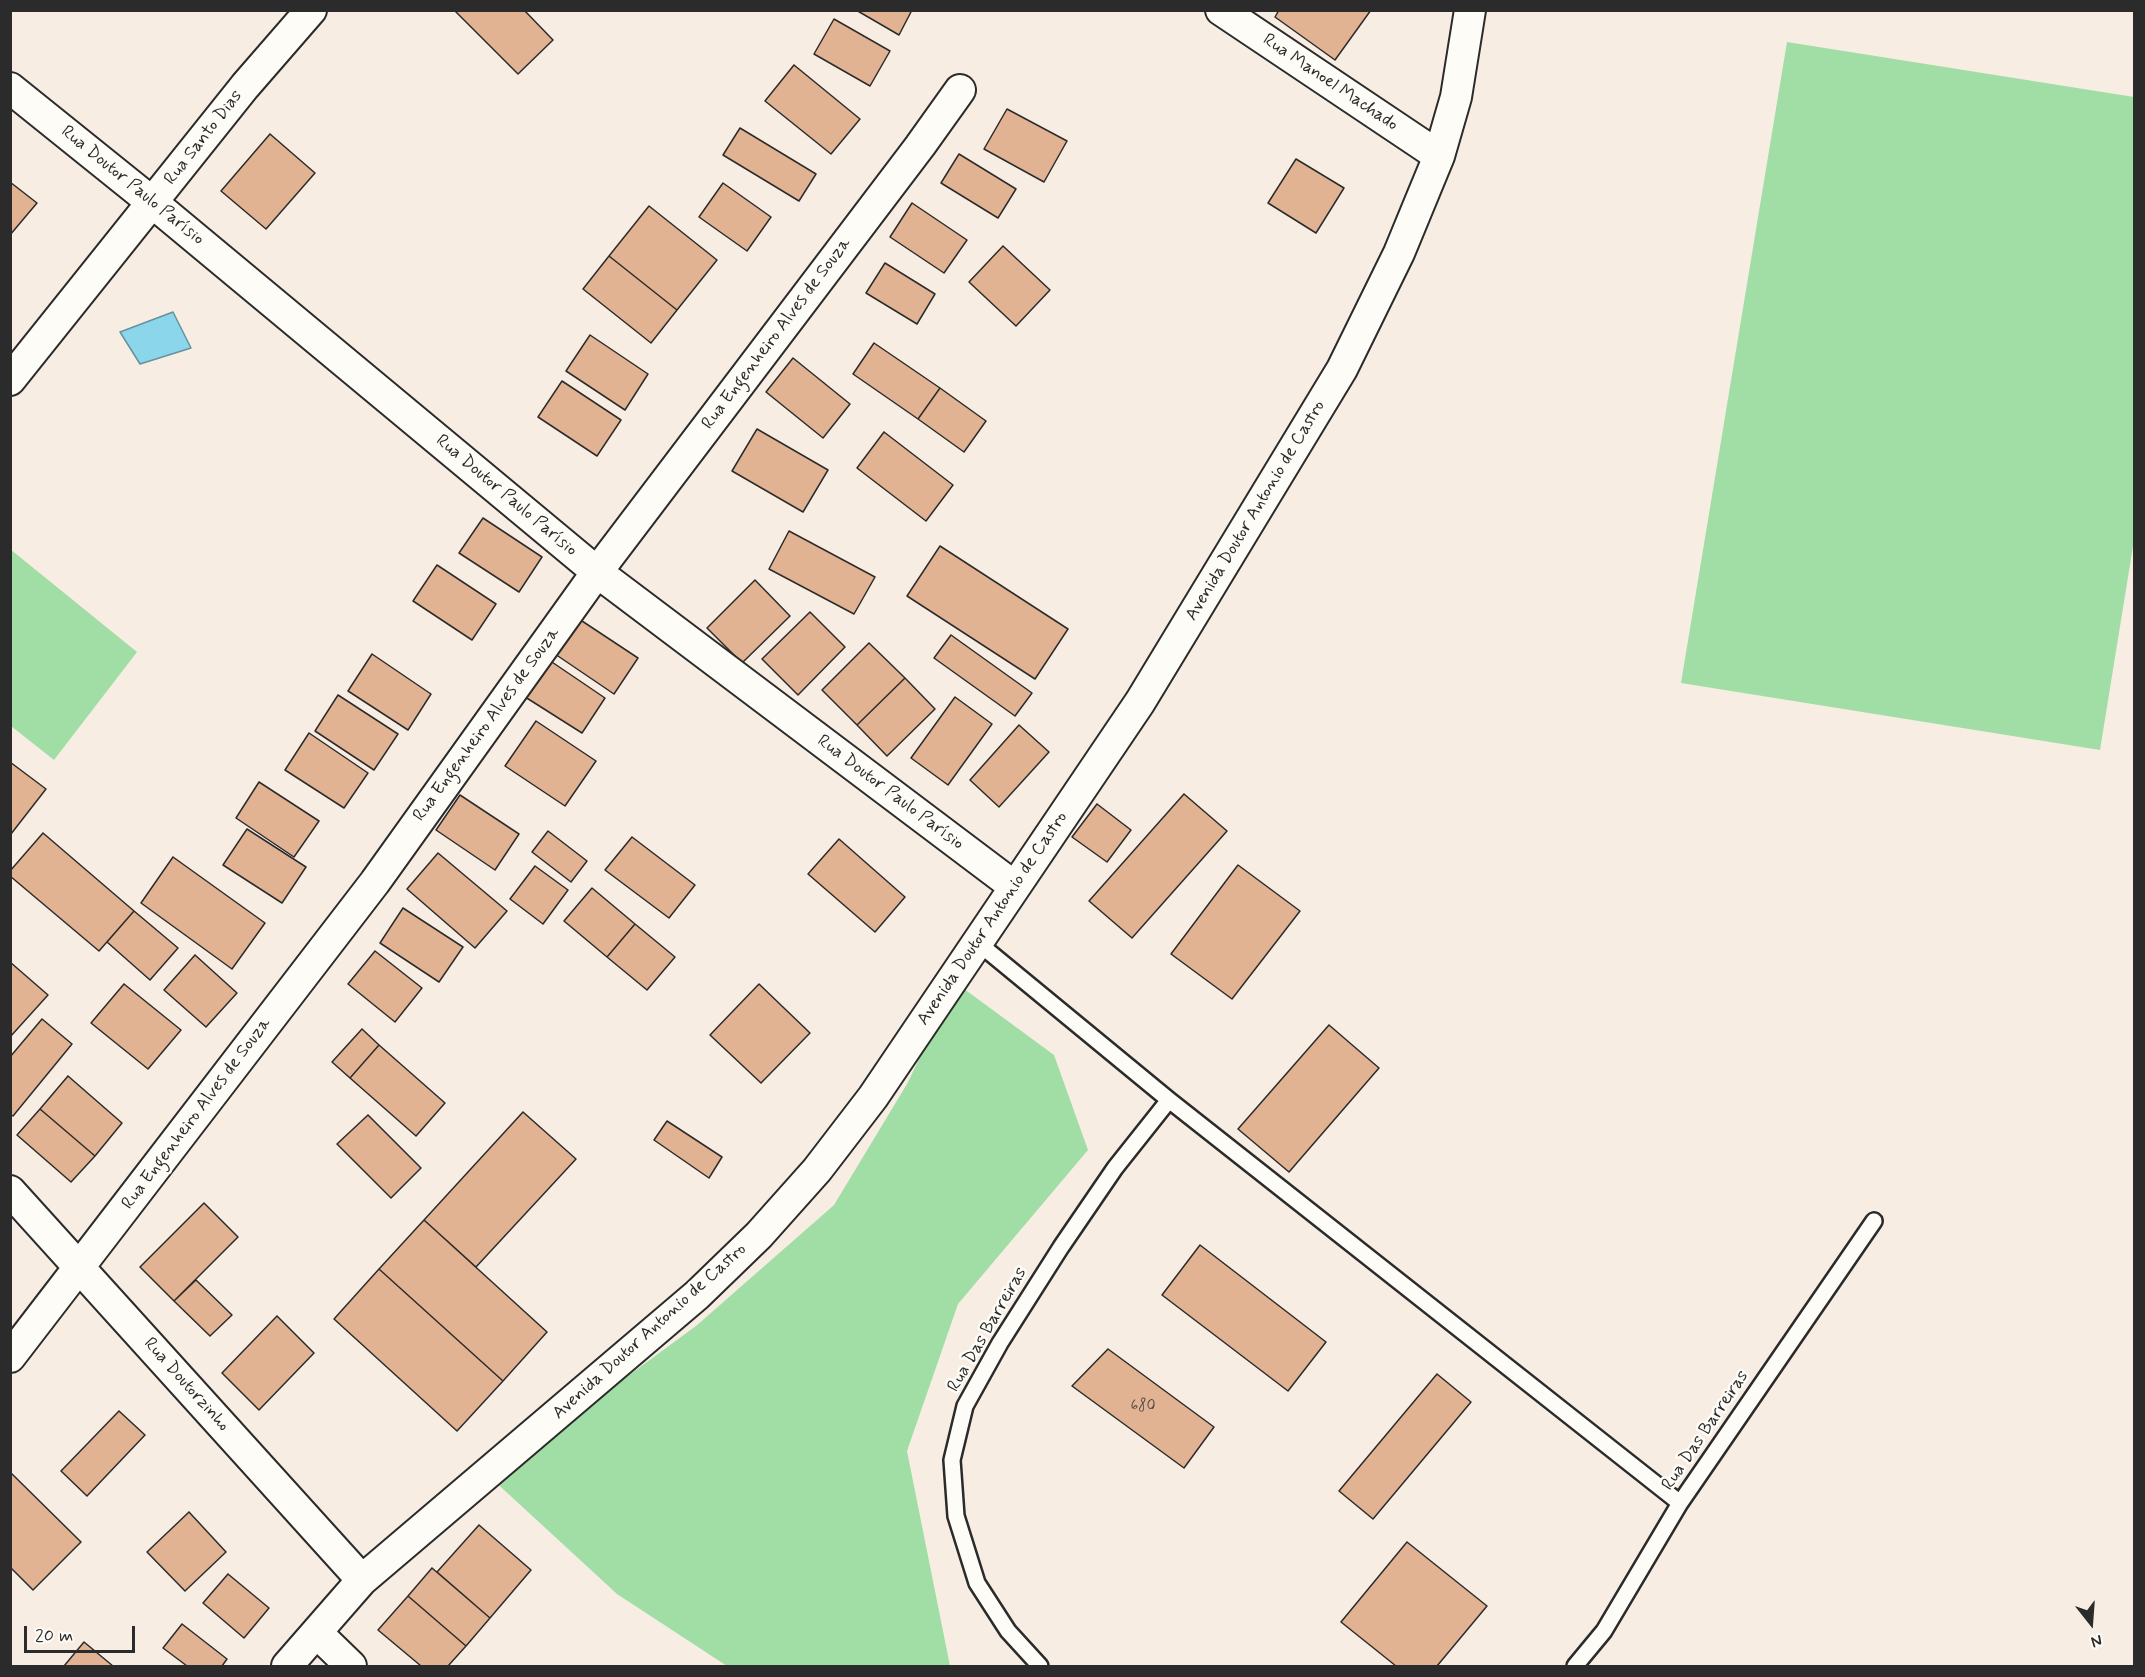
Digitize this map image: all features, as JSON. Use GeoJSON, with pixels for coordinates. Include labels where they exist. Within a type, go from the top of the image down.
{"type":"FeatureCollection","features":[{"type":"Feature","properties":{"kind":"street","name":"Rua Santo Dias"},"geometry":{"type":"LineString","coordinates":[[10,380],[245,86],[311,10]]}},
{"type":"Feature","properties":{"kind":"street","name":"Rua Manoel Machado"},"geometry":{"type":"LineString","coordinates":[[1221,10],[1439,156]]}},
{"type":"Feature","properties":{"kind":"street","name":"Avenida Doutor Antonio de Castro"},"geometry":{"type":"LineString","coordinates":[[287,1666],[362,1580],[697,1295],[759,1235],[817,1170],[873,1096],[1140,702],[1342,369],[1399,253],[1439,156],[1456,97],[1470,10]]}},
{"type":"Feature","properties":{"kind":"street","name":"Rua Doutor Paulo Parísio"},"geometry":{"type":"LineString","coordinates":[[10,88],[153,203],[597,572],[1015,887]]}},
{"type":"Feature","properties":{"kind":"street","name":"Rua Engenheiro Alves de Souza"},"geometry":{"type":"LineString","coordinates":[[10,1357],[375,882],[597,572],[960,90]]}},
{"type":"Feature","properties":{"kind":"street","name":"Rua Doutorzinho"},"geometry":{"type":"LineString","coordinates":[[10,1191],[362,1580]]}},
{"type":"Feature","properties":{"kind":"street"},"geometry":{"type":"LineString","coordinates":[[317,1633],[351,1666]]}},
{"type":"Feature","properties":{"kind":"lane"},"geometry":{"type":"LineString","coordinates":[[977,942],[1169,1100],[1680,1503]]}},
{"type":"Feature","properties":{"kind":"lane","name":"Rua Das Barreiras"},"geometry":{"type":"LineString","coordinates":[[1040,1666],[1008,1631],[977,1582],[956,1516],[952,1460],[965,1406],[1000,1343],[1060,1247],[1115,1168],[1169,1100]]}},
{"type":"Feature","properties":{"kind":"lane","name":"Rua Das Barreiras"},"geometry":{"type":"LineString","coordinates":[[1575,1666],[1604,1630],[1680,1503],[1874,1221]]}},
{"type":"Feature","properties":{"kind":"green space"},"geometry":{"type":"Polygon","coordinates":[[[1787,42],[2134,97],[2134,540],[2100,750],[1681,683],[1787,42]]]}},
{"type":"Feature","properties":{"kind":"green space"},"geometry":{"type":"Polygon","coordinates":[[[10,549],[137,652],[54,760],[11,726],[10,549]]]}},
{"type":"Feature","properties":{"kind":"green space"},"geometry":{"type":"Polygon","coordinates":[[[956,983],[1054,1055],[1088,1150],[958,1304],[907,1451],[950,1666],[727,1666],[617,1594],[490,1477],[696,1326],[834,1205],[907,1084],[956,983]]]}},
{"type":"Feature","properties":{"kind":"water"},"geometry":{"type":"Polygon","coordinates":[[[173,312],[191,348],[140,364],[120,332],[173,312]]]}},
{"type":"Feature","properties":{"kind":"building"},"geometry":{"type":"Polygon","coordinates":[[[454,10],[524,10],[553,40],[518,74],[454,10]]]}},
{"type":"Feature","properties":{"kind":"building"},"geometry":{"type":"Polygon","coordinates":[[[856,10],[912,10],[899,35],[856,10]]]}},
{"type":"Feature","properties":{"kind":"building"},"geometry":{"type":"Polygon","coordinates":[[[1279,10],[1371,10],[1335,60],[1275,17],[1279,10]]]}},
{"type":"Feature","properties":{"kind":"building"},"geometry":{"type":"Polygon","coordinates":[[[834,19],[890,51],[870,86],[814,54],[834,19]]]}},
{"type":"Feature","properties":{"kind":"building"},"geometry":{"type":"Polygon","coordinates":[[[794,65],[860,119],[831,154],[765,101],[794,65]]]}},
{"type":"Feature","properties":{"kind":"building"},"geometry":{"type":"Polygon","coordinates":[[[1007,109],[1067,141],[1044,182],[984,149],[1007,109]]]}},
{"type":"Feature","properties":{"kind":"building"},"geometry":{"type":"Polygon","coordinates":[[[740,128],[816,174],[799,201],[723,155],[740,128]]]}},
{"type":"Feature","properties":{"kind":"building"},"geometry":{"type":"Polygon","coordinates":[[[270,134],[315,173],[266,229],[221,191],[270,134]]]}},
{"type":"Feature","properties":{"kind":"building"},"geometry":{"type":"Polygon","coordinates":[[[959,154],[1016,189],[998,218],[941,183],[959,154]]]}},
{"type":"Feature","properties":{"kind":"building"},"geometry":{"type":"Polygon","coordinates":[[[1296,159],[1344,188],[1316,233],[1268,203],[1296,159]]]}},
{"type":"Feature","properties":{"kind":"building"},"geometry":{"type":"Polygon","coordinates":[[[10,182],[37,203],[10,235],[10,182]]]}},
{"type":"Feature","properties":{"kind":"building"},"geometry":{"type":"Polygon","coordinates":[[[723,183],[771,217],[747,251],[699,217],[723,183]]]}},
{"type":"Feature","properties":{"kind":"building"},"geometry":{"type":"Polygon","coordinates":[[[912,203],[967,240],[944,273],[890,237],[912,203]]]}},
{"type":"Feature","properties":{"kind":"building"},"geometry":{"type":"Polygon","coordinates":[[[649,206],[717,260],[677,310],[609,256],[649,206]]]}},
{"type":"Feature","properties":{"kind":"building"},"geometry":{"type":"Polygon","coordinates":[[[1003,246],[1050,290],[1016,326],[969,282],[1003,246]]]}},
{"type":"Feature","properties":{"kind":"building"},"geometry":{"type":"Polygon","coordinates":[[[609,256],[677,310],[651,343],[583,289],[609,256]]]}},
{"type":"Feature","properties":{"kind":"building"},"geometry":{"type":"Polygon","coordinates":[[[885,263],[935,294],[917,324],[866,293],[885,263]]]}},
{"type":"Feature","properties":{"kind":"building"},"geometry":{"type":"Polygon","coordinates":[[[590,335],[648,374],[625,410],[566,371],[590,335]]]}},
{"type":"Feature","properties":{"kind":"building"},"geometry":{"type":"Polygon","coordinates":[[[874,343],[940,388],[918,419],[853,374],[874,343]]]}},
{"type":"Feature","properties":{"kind":"building"},"geometry":{"type":"Polygon","coordinates":[[[793,358],[850,404],[823,438],[766,392],[793,358]]]}},
{"type":"Feature","properties":{"kind":"building"},"geometry":{"type":"Polygon","coordinates":[[[562,381],[621,420],[597,456],[538,417],[562,381]]]}},
{"type":"Feature","properties":{"kind":"building"},"geometry":{"type":"Polygon","coordinates":[[[940,388],[986,421],[964,452],[918,419],[940,388]]]}},
{"type":"Feature","properties":{"kind":"building"},"geometry":{"type":"Polygon","coordinates":[[[757,429],[828,470],[803,512],[732,471],[757,429]]]}},
{"type":"Feature","properties":{"kind":"building"},"geometry":{"type":"Polygon","coordinates":[[[884,432],[953,485],[926,521],[857,468],[884,432]]]}},
{"type":"Feature","properties":{"kind":"building"},"geometry":{"type":"Polygon","coordinates":[[[483,518],[542,557],[519,592],[459,553],[483,518]]]}},
{"type":"Feature","properties":{"kind":"building"},"geometry":{"type":"Polygon","coordinates":[[[789,531],[875,577],[854,614],[769,569],[789,531]]]}},
{"type":"Feature","properties":{"kind":"building"},"geometry":{"type":"Polygon","coordinates":[[[940,546],[1068,629],[1035,679],[907,596],[940,546]]]}},
{"type":"Feature","properties":{"kind":"building"},"geometry":{"type":"Polygon","coordinates":[[[437,565],[496,604],[472,640],[413,601],[437,565]]]}},
{"type":"Feature","properties":{"kind":"building"},"geometry":{"type":"Polygon","coordinates":[[[755,580],[790,616],[742,663],[707,628],[755,580]]]}},
{"type":"Feature","properties":{"kind":"building"},"geometry":{"type":"Polygon","coordinates":[[[810,612],[845,647],[798,695],[762,659],[810,612]]]}},
{"type":"Feature","properties":{"kind":"building"},"geometry":{"type":"Polygon","coordinates":[[[579,619],[638,658],[614,694],[555,654],[579,619]]]}},
{"type":"Feature","properties":{"kind":"building"},"geometry":{"type":"Polygon","coordinates":[[[951,635],[1032,693],[1015,716],[934,658],[951,635]]]}},
{"type":"Feature","properties":{"kind":"building"},"geometry":{"type":"Polygon","coordinates":[[[869,643],[905,678],[857,725],[822,690],[869,643]]]}},
{"type":"Feature","properties":{"kind":"building"},"geometry":{"type":"Polygon","coordinates":[[[372,654],[431,694],[408,730],[348,691],[372,654]]]}},
{"type":"Feature","properties":{"kind":"building"},"geometry":{"type":"Polygon","coordinates":[[[546,658],[605,698],[582,733],[522,695],[546,658]]]}},
{"type":"Feature","properties":{"kind":"building"},"geometry":{"type":"Polygon","coordinates":[[[905,678],[935,709],[887,756],[857,725],[905,678]]]}},
{"type":"Feature","properties":{"kind":"building"},"geometry":{"type":"Polygon","coordinates":[[[338,695],[398,734],[374,770],[315,731],[338,695]]]}},
{"type":"Feature","properties":{"kind":"building"},"geometry":{"type":"Polygon","coordinates":[[[955,697],[992,724],[948,785],[911,758],[955,697]]]}},
{"type":"Feature","properties":{"kind":"building"},"geometry":{"type":"Polygon","coordinates":[[[536,721],[596,761],[565,806],[505,766],[536,721]]]}},
{"type":"Feature","properties":{"kind":"building"},"geometry":{"type":"Polygon","coordinates":[[[1019,725],[1049,752],[999,807],[970,780],[1019,725]]]}},
{"type":"Feature","properties":{"kind":"building"},"geometry":{"type":"Polygon","coordinates":[[[309,733],[368,773],[344,808],[285,770],[309,733]]]}},
{"type":"Feature","properties":{"kind":"building"},"geometry":{"type":"Polygon","coordinates":[[[10,762],[46,789],[11,834],[10,833],[10,762]]]}},
{"type":"Feature","properties":{"kind":"building"},"geometry":{"type":"Polygon","coordinates":[[[259,782],[319,821],[294,857],[236,818],[259,782]]]}},
{"type":"Feature","properties":{"kind":"building"},"geometry":{"type":"Polygon","coordinates":[[[1184,794],[1227,831],[1132,938],[1089,901],[1184,794]]]}},
{"type":"Feature","properties":{"kind":"building"},"geometry":{"type":"Polygon","coordinates":[[[460,795],[519,834],[495,870],[436,830],[460,795]]]}},
{"type":"Feature","properties":{"kind":"building"},"geometry":{"type":"Polygon","coordinates":[[[1097,804],[1131,830],[1107,862],[1072,837],[1097,804]]]}},
{"type":"Feature","properties":{"kind":"building"},"geometry":{"type":"Polygon","coordinates":[[[247,829],[306,867],[282,903],[223,865],[247,829]]]}},
{"type":"Feature","properties":{"kind":"building"},"geometry":{"type":"Polygon","coordinates":[[[548,831],[587,861],[571,882],[532,852],[548,831]]]}},
{"type":"Feature","properties":{"kind":"building"},"geometry":{"type":"Polygon","coordinates":[[[43,833],[134,911],[99,951],[10,876],[10,871],[43,833]]]}},
{"type":"Feature","properties":{"kind":"building"},"geometry":{"type":"Polygon","coordinates":[[[632,837],[695,885],[669,918],[605,870],[632,837]]]}},
{"type":"Feature","properties":{"kind":"building"},"geometry":{"type":"Polygon","coordinates":[[[839,839],[905,897],[875,932],[808,874],[839,839]]]}},
{"type":"Feature","properties":{"kind":"building"},"geometry":{"type":"Polygon","coordinates":[[[438,853],[507,911],[475,948],[407,889],[438,853]]]}},
{"type":"Feature","properties":{"kind":"building"},"geometry":{"type":"Polygon","coordinates":[[[173,857],[265,923],[232,969],[141,903],[173,857]]]}},
{"type":"Feature","properties":{"kind":"building"},"geometry":{"type":"Polygon","coordinates":[[[1238,865],[1300,911],[1232,999],[1171,954],[1238,865]]]}},
{"type":"Feature","properties":{"kind":"building"},"geometry":{"type":"Polygon","coordinates":[[[535,866],[568,890],[543,924],[510,899],[535,866]]]}},
{"type":"Feature","properties":{"kind":"building"},"geometry":{"type":"Polygon","coordinates":[[[592,888],[635,924],[607,957],[564,921],[592,888]]]}},
{"type":"Feature","properties":{"kind":"building"},"geometry":{"type":"Polygon","coordinates":[[[403,908],[463,947],[439,982],[380,943],[403,908]]]}},
{"type":"Feature","properties":{"kind":"building"},"geometry":{"type":"Polygon","coordinates":[[[134,911],[178,948],[150,980],[107,942],[134,911]]]}},
{"type":"Feature","properties":{"kind":"building"},"geometry":{"type":"Polygon","coordinates":[[[635,924],[675,957],[647,990],[607,957],[635,924]]]}},
{"type":"Feature","properties":{"kind":"building"},"geometry":{"type":"Polygon","coordinates":[[[375,951],[422,988],[395,1022],[348,984],[375,951]]]}},
{"type":"Feature","properties":{"kind":"building"},"geometry":{"type":"Polygon","coordinates":[[[195,955],[237,993],[206,1027],[164,990],[195,955]]]}},
{"type":"Feature","properties":{"kind":"building"},"geometry":{"type":"Polygon","coordinates":[[[10,962],[48,995],[10,1037],[10,962]]]}},
{"type":"Feature","properties":{"kind":"building"},"geometry":{"type":"Polygon","coordinates":[[[124,984],[181,1030],[148,1069],[91,1023],[124,984]]]}},
{"type":"Feature","properties":{"kind":"building"},"geometry":{"type":"Polygon","coordinates":[[[759,984],[810,1033],[761,1083],[710,1035],[759,984]]]}},
{"type":"Feature","properties":{"kind":"building"},"geometry":{"type":"Polygon","coordinates":[[[42,1019],[72,1044],[13,1116],[10,1114],[10,1057],[42,1019]]]}},
{"type":"Feature","properties":{"kind":"building"},"geometry":{"type":"Polygon","coordinates":[[[1329,1025],[1379,1068],[1289,1172],[1238,1129],[1329,1025]]]}},
{"type":"Feature","properties":{"kind":"building"},"geometry":{"type":"Polygon","coordinates":[[[362,1029],[379,1045],[350,1078],[332,1062],[362,1029]]]}},
{"type":"Feature","properties":{"kind":"building"},"geometry":{"type":"Polygon","coordinates":[[[379,1045],[445,1103],[416,1136],[350,1078],[379,1045]]]}},
{"type":"Feature","properties":{"kind":"building"},"geometry":{"type":"Polygon","coordinates":[[[68,1076],[122,1123],[95,1156],[40,1109],[68,1076]]]}},
{"type":"Feature","properties":{"kind":"building"},"geometry":{"type":"Polygon","coordinates":[[[40,1109],[95,1156],[71,1182],[17,1135],[40,1109]]]}},
{"type":"Feature","properties":{"kind":"building"},"geometry":{"type":"Polygon","coordinates":[[[523,1112],[576,1159],[476,1267],[424,1220],[523,1112]]]}},
{"type":"Feature","properties":{"kind":"building"},"geometry":{"type":"Polygon","coordinates":[[[368,1115],[421,1168],[391,1198],[337,1144],[368,1115]]]}},
{"type":"Feature","properties":{"kind":"building"},"geometry":{"type":"Polygon","coordinates":[[[667,1121],[722,1157],[709,1178],[654,1140],[667,1121]]]}},
{"type":"Feature","properties":{"kind":"building"},"geometry":{"type":"Polygon","coordinates":[[[204,1203],[238,1237],[174,1301],[140,1267],[204,1203]]]}},
{"type":"Feature","properties":{"kind":"building"},"geometry":{"type":"Polygon","coordinates":[[[424,1220],[547,1332],[503,1381],[379,1269],[424,1220]]]}},
{"type":"Feature","properties":{"kind":"building"},"geometry":{"type":"Polygon","coordinates":[[[1200,1245],[1326,1342],[1288,1391],[1162,1295],[1200,1245]]]}},
{"type":"Feature","properties":{"kind":"building"},"geometry":{"type":"Polygon","coordinates":[[[379,1269],[503,1381],[457,1431],[334,1319],[379,1269]]]}},
{"type":"Feature","properties":{"kind":"building"},"geometry":{"type":"Polygon","coordinates":[[[196,1280],[232,1315],[210,1336],[174,1301],[196,1280]]]}},
{"type":"Feature","properties":{"kind":"building"},"geometry":{"type":"Polygon","coordinates":[[[277,1316],[314,1353],[259,1410],[222,1373],[277,1316]]]}},
{"type":"Feature","properties":{"kind":"building"},"geometry":{"type":"Polygon","coordinates":[[[1108,1349],[1214,1427],[1184,1468],[1072,1386],[1108,1349]]]}},
{"type":"Feature","properties":{"kind":"building"},"geometry":{"type":"Polygon","coordinates":[[[1437,1374],[1471,1402],[1373,1519],[1339,1491],[1437,1374]]]}},
{"type":"Feature","properties":{"kind":"building"},"geometry":{"type":"Polygon","coordinates":[[[119,1411],[145,1435],[87,1496],[61,1471],[119,1411]]]}},
{"type":"Feature","properties":{"kind":"building"},"geometry":{"type":"Polygon","coordinates":[[[10,1472],[81,1542],[33,1590],[10,1567],[10,1472]]]}},
{"type":"Feature","properties":{"kind":"building"},"geometry":{"type":"Polygon","coordinates":[[[189,1512],[226,1552],[185,1591],[147,1552],[189,1512]]]}},
{"type":"Feature","properties":{"kind":"building"},"geometry":{"type":"Polygon","coordinates":[[[479,1525],[531,1570],[490,1618],[437,1572],[479,1525]]]}},
{"type":"Feature","properties":{"kind":"building"},"geometry":{"type":"Polygon","coordinates":[[[1407,1542],[1487,1606],[1437,1666],[1396,1666],[1341,1622],[1407,1542]]]}},
{"type":"Feature","properties":{"kind":"building"},"geometry":{"type":"Polygon","coordinates":[[[432,1568],[490,1618],[466,1646],[408,1596],[432,1568]]]}},
{"type":"Feature","properties":{"kind":"building"},"geometry":{"type":"Polygon","coordinates":[[[228,1574],[269,1608],[244,1638],[203,1603],[228,1574]]]}},
{"type":"Feature","properties":{"kind":"building"},"geometry":{"type":"Polygon","coordinates":[[[408,1596],[466,1646],[448,1666],[421,1666],[378,1630],[408,1596]]]}},
{"type":"Feature","properties":{"kind":"building"},"geometry":{"type":"Polygon","coordinates":[[[182,1624],[227,1659],[222,1666],[187,1666],[163,1648],[182,1624]]]}},
{"type":"Feature","properties":{"kind":"building"},"geometry":{"type":"Polygon","coordinates":[[[84,1642],[113,1666],[64,1666],[84,1642]]]}}]}
